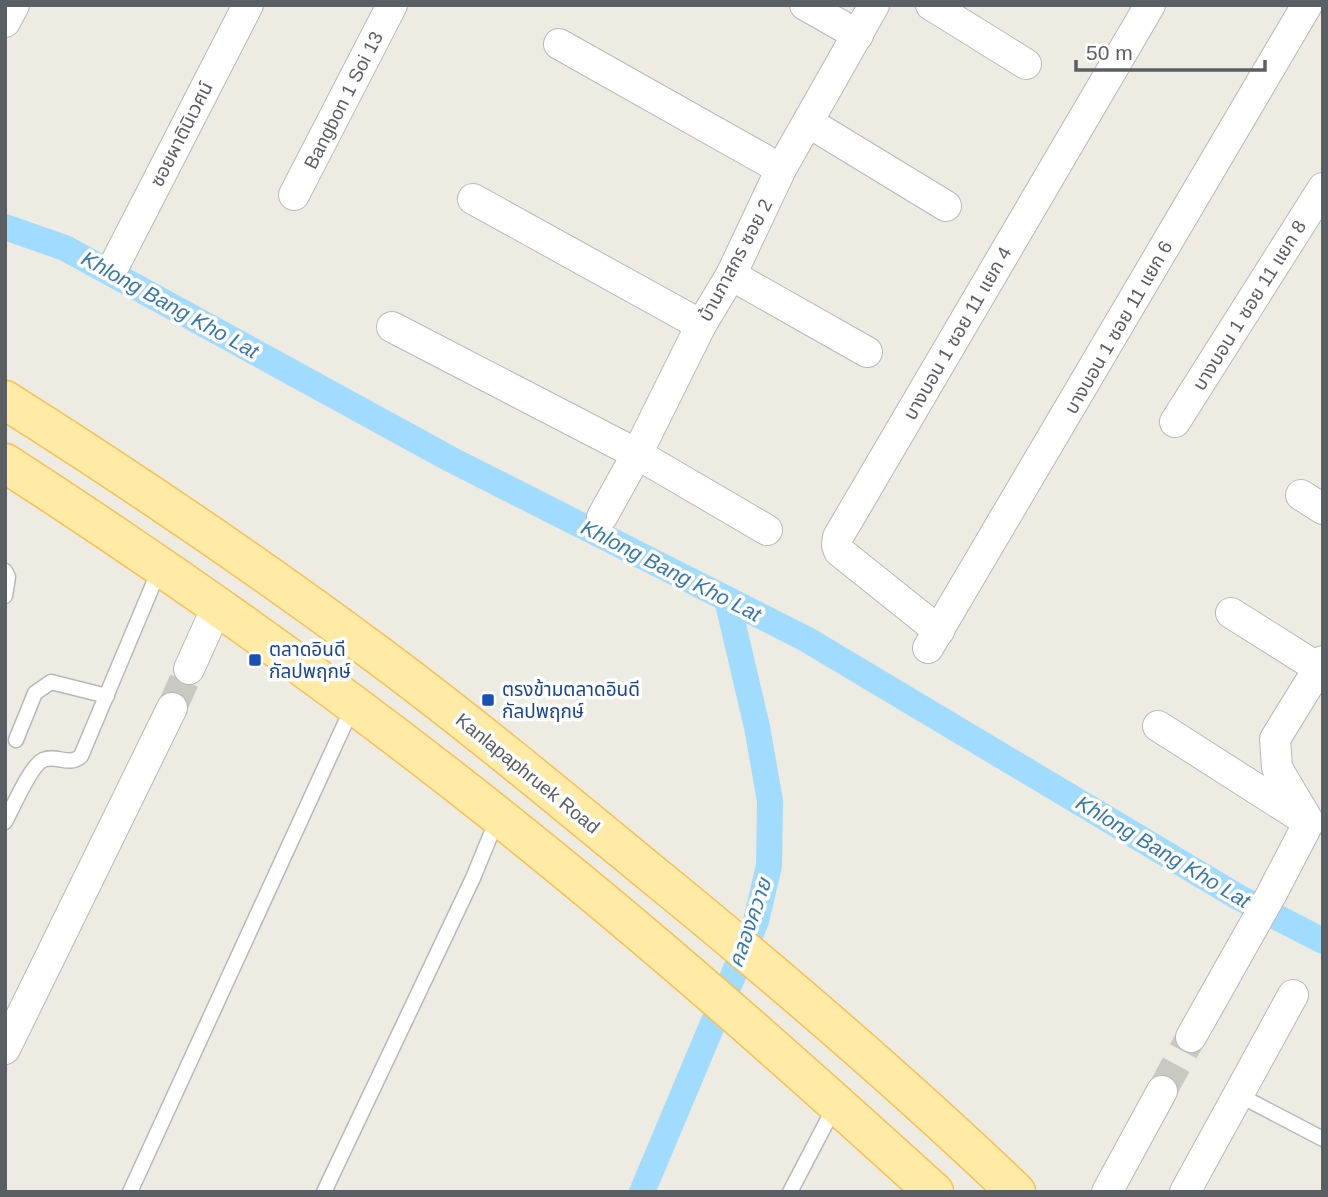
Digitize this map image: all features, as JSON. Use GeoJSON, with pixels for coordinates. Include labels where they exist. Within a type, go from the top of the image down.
{"type":"FeatureCollection","features":[{"type":"Feature","properties":{"kind":"main road","name":"Kanlapaphruek Road"},"geometry":{"type":"LineString","coordinates":[[5,400],[194,523],[369,648],[508,756],[853,1041],[1016,1192]]}},
{"type":"Feature","properties":{"kind":"main road"},"geometry":{"type":"LineString","coordinates":[[5,463],[161,567],[354,704],[499,816],[732,1010],[934,1192]]}},
{"type":"Feature","properties":{"kind":"street"},"geometry":{"type":"LineString","coordinates":[[5,22],[14,5]]}},
{"type":"Feature","properties":{"kind":"street","name":"ซอยผาตินิเวศน์"},"geometry":{"type":"LineString","coordinates":[[115,264],[248,5]]}},
{"type":"Feature","properties":{"kind":"street","name":"Bangbon 1 Soi 13"},"geometry":{"type":"LineString","coordinates":[[294,195],[392,5]]}},
{"type":"Feature","properties":{"kind":"street"},"geometry":{"type":"LineString","coordinates":[[805,5],[858,36]]}},
{"type":"Feature","properties":{"kind":"street","name":"บ้านภาสกร ซอย 2"},"geometry":{"type":"LineString","coordinates":[[602,517],[637,454],[701,325],[731,275],[781,169],[873,5]]}},
{"type":"Feature","properties":{"kind":"street"},"geometry":{"type":"LineString","coordinates":[[931,5],[1026,64]]}},
{"type":"Feature","properties":{"kind":"street","name":"บางบอน 1 ซอย 11 แยก 4"},"geometry":{"type":"LineString","coordinates":[[934,640],[839,551],[836,545],[838,537],[1150,5]]}},
{"type":"Feature","properties":{"kind":"street","name":"บางบอน 1 ซอย 11 แยก 6"},"geometry":{"type":"LineString","coordinates":[[934,640],[1307,5]]}},
{"type":"Feature","properties":{"kind":"street"},"geometry":{"type":"LineString","coordinates":[[559,44],[781,169]]}},
{"type":"Feature","properties":{"kind":"street"},"geometry":{"type":"LineString","coordinates":[[808,122],[946,206]]}},
{"type":"Feature","properties":{"kind":"street","name":"บางบอน 1 ซอย 11 แยก 8"},"geometry":{"type":"LineString","coordinates":[[1175,422],[1323,188]]}},
{"type":"Feature","properties":{"kind":"street"},"geometry":{"type":"LineString","coordinates":[[473,200],[701,325]]}},
{"type":"Feature","properties":{"kind":"street"},"geometry":{"type":"LineString","coordinates":[[731,275],[867,352]]}},
{"type":"Feature","properties":{"kind":"street"},"geometry":{"type":"LineString","coordinates":[[392,327],[637,454],[767,530]]}},
{"type":"Feature","properties":{"kind":"street"},"geometry":{"type":"LineString","coordinates":[[189,669],[217,607]]}},
{"type":"Feature","properties":{"kind":"street"},"geometry":{"type":"LineString","coordinates":[[1231,613],[1321,667],[1275,739],[1277,768],[1316,827]]}},
{"type":"Feature","properties":{"kind":"street"},"geometry":{"type":"LineString","coordinates":[[5,1049],[172,708]]}},
{"type":"Feature","properties":{"kind":"street"},"geometry":{"type":"LineString","coordinates":[[1158,726],[1316,827]]}},
{"type":"Feature","properties":{"kind":"street"},"geometry":{"type":"LineString","coordinates":[[1191,1037],[1271,895],[1316,827]]}},
{"type":"Feature","properties":{"kind":"street"},"geometry":{"type":"LineString","coordinates":[[1185,1192],[1293,995]]}},
{"type":"Feature","properties":{"kind":"street"},"geometry":{"type":"LineString","coordinates":[[1107,1192],[1162,1091]]}},
{"type":"Feature","properties":{"kind":"lane"},"geometry":{"type":"LineString","coordinates":[[5,822],[35,767],[43,760],[69,762],[81,756],[161,567]]}},
{"type":"Feature","properties":{"kind":"lane"},"geometry":{"type":"LineString","coordinates":[[5,571],[8,577],[5,596]]}},
{"type":"Feature","properties":{"kind":"lane"},"geometry":{"type":"LineString","coordinates":[[16,740],[35,693],[51,681],[107,696]]}},
{"type":"Feature","properties":{"kind":"lane"},"geometry":{"type":"LineString","coordinates":[[130,1192],[354,704]]}},
{"type":"Feature","properties":{"kind":"lane"},"geometry":{"type":"LineString","coordinates":[[324,1192],[473,878],[499,816]]}},
{"type":"Feature","properties":{"kind":"lane"},"geometry":{"type":"LineString","coordinates":[[1239,1095],[1323,1139]]}},
{"type":"Feature","properties":{"kind":"lane"},"geometry":{"type":"LineString","coordinates":[[790,1192],[837,1103]]}},
{"type":"Feature","properties":{"kind":"waterway","name":"Khlong Bang Kho Lat"},"geometry":{"type":"LineString","coordinates":[[5,227],[65,248],[450,459],[806,639],[1238,897],[1323,941]]}},
{"type":"Feature","properties":{"kind":"waterway","name":"คลองควาย"},"geometry":{"type":"LineString","coordinates":[[642,1192],[756,921],[769,866],[770,801],[757,727],[727,599]]}},
{"type":"Feature","properties":{"kind":"tunnel"},"geometry":{"type":"LineString","coordinates":[[172,708],[189,669]]}},
{"type":"Feature","properties":{"kind":"tunnel"},"geometry":{"type":"LineString","coordinates":[[1162,1091],[1191,1037]]}},
{"type":"Feature","properties":{"kind":"place","name":"ตลาดอินดี กัลปพฤกษ์"},"geometry":{"type":"Point","coordinates":[255,660]}},
{"type":"Feature","properties":{"kind":"place","name":"ตรงข้ามตลาดอินดี กัลปพฤกษ์"},"geometry":{"type":"Point","coordinates":[488,700]}}]}
